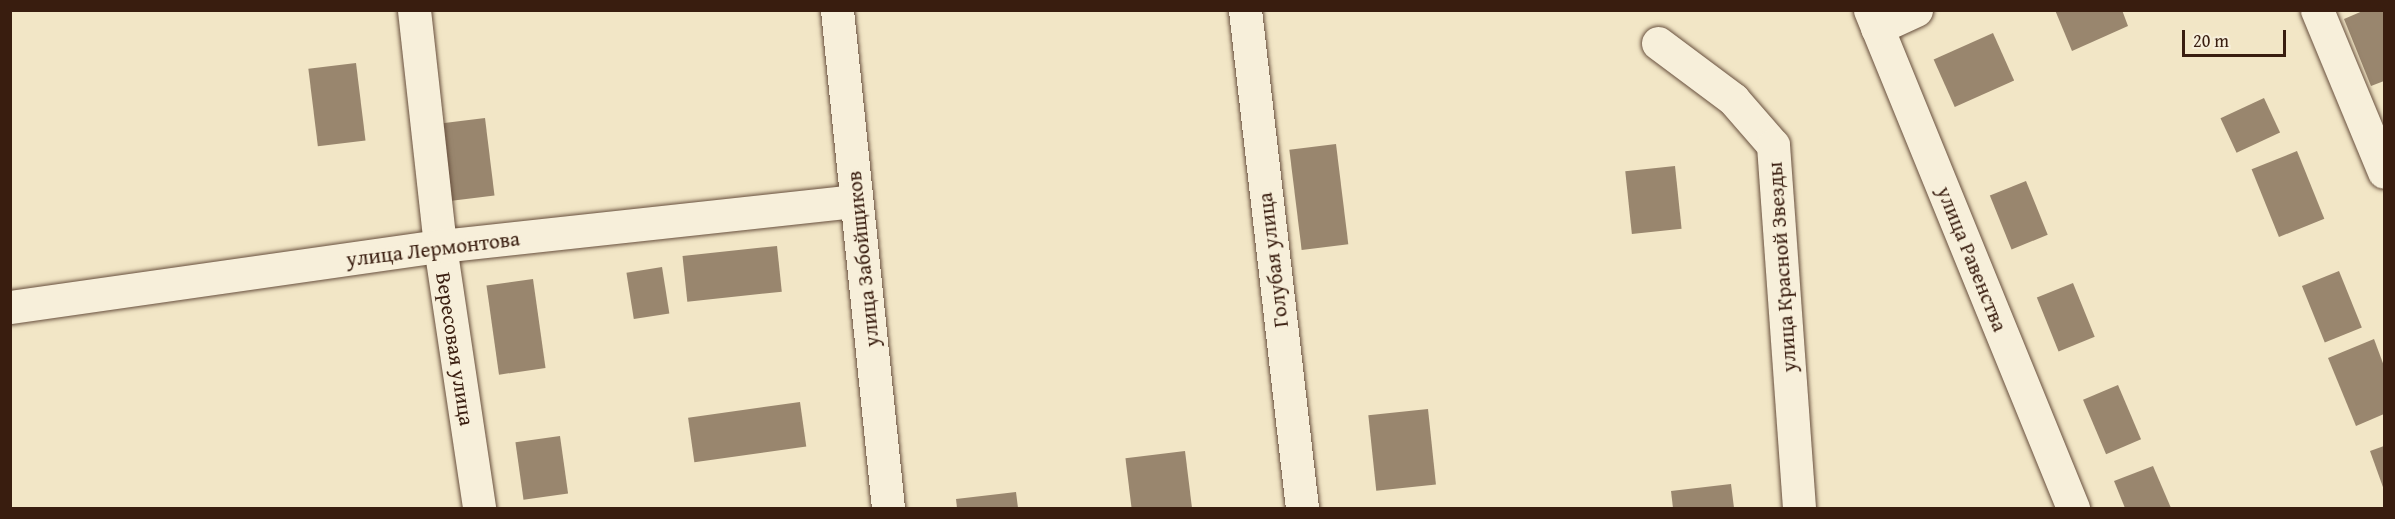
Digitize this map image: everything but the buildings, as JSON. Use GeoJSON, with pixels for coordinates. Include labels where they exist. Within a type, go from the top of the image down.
{"type":"FeatureCollection","features":[{"type":"Feature","properties":{"kind":"street","name":"Вересовая улица"},"geometry":{"type":"LineString","coordinates":[[414,10],[440,246],[479,508]]}},
{"type":"Feature","properties":{"kind":"street","name":"улица Забойщиков"},"geometry":{"type":"LineString","coordinates":[[837,10],[888,508]]}},
{"type":"Feature","properties":{"kind":"street","name":"Голубая улица"},"geometry":{"type":"LineString","coordinates":[[1245,10],[1302,508]]}},
{"type":"Feature","properties":{"kind":"street"},"geometry":{"type":"LineString","coordinates":[[1873,19],[1916,10]]}},
{"type":"Feature","properties":{"kind":"street"},"geometry":{"type":"LineString","coordinates":[[2317,10],[2385,172]]}},
{"type":"Feature","properties":{"kind":"street","name":"улица Равенства"},"geometry":{"type":"LineString","coordinates":[[1873,19],[2073,508]]}},
{"type":"Feature","properties":{"kind":"street","name":"улица Красной Звезды"},"geometry":{"type":"LineString","coordinates":[[1658,43],[1733,99],[1773,146],[1799,508]]}},
{"type":"Feature","properties":{"kind":"street","name":"улица Лермонтова"},"geometry":{"type":"LineString","coordinates":[[10,307],[440,246],[856,201]]}}]}
